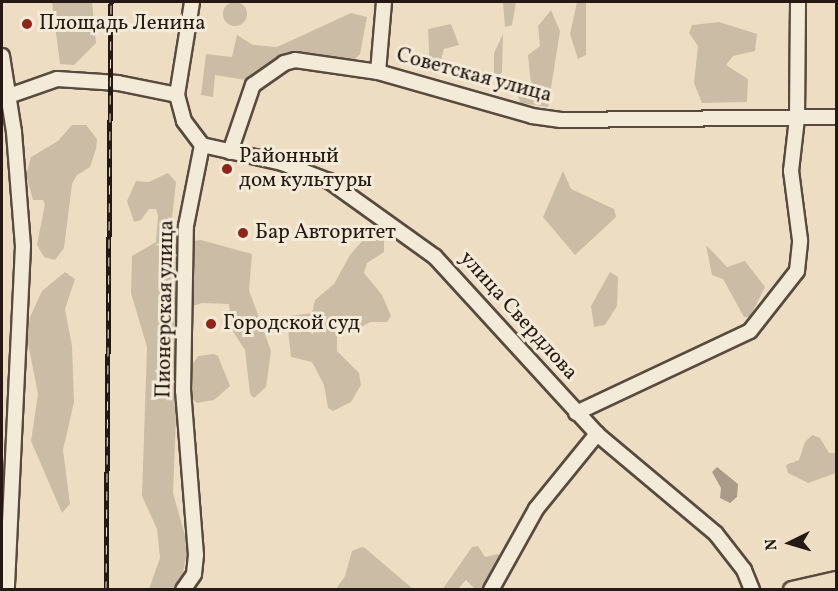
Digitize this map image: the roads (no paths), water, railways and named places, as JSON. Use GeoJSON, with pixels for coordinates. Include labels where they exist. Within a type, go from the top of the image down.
{"type":"FeatureCollection","features":[{"type":"Feature","properties":{"kind":"main road"},"geometry":{"type":"LineString","coordinates":[[792,590],[837,579]]}},
{"type":"Feature","properties":{"kind":"street"},"geometry":{"type":"LineString","coordinates":[[192,2],[177,95],[184,121],[202,145]]}},
{"type":"Feature","properties":{"kind":"street"},"geometry":{"type":"LineString","coordinates":[[378,72],[384,2]]}},
{"type":"Feature","properties":{"kind":"street"},"geometry":{"type":"LineString","coordinates":[[576,413],[750,331],[797,271],[801,256],[791,194],[796,118],[798,2]]}},
{"type":"Feature","properties":{"kind":"street"},"geometry":{"type":"LineString","coordinates":[[2,56],[23,246],[7,590]]}},
{"type":"Feature","properties":{"kind":"street","name":"Советская улица"},"geometry":{"type":"LineString","coordinates":[[230,152],[246,96],[252,86],[284,63],[295,60],[378,72],[532,116],[561,120],[837,117]]}},
{"type":"Feature","properties":{"kind":"street"},"geometry":{"type":"LineString","coordinates":[[6,97],[57,79],[122,83],[177,95]]}},
{"type":"Feature","properties":{"kind":"street","name":"улица Свердлова"},"geometry":{"type":"LineString","coordinates":[[202,145],[282,163],[328,181],[435,257],[512,338],[576,413],[597,434],[716,534],[744,570],[752,590]]}},
{"type":"Feature","properties":{"kind":"street","name":"Пионерская улица"},"geometry":{"type":"LineString","coordinates":[[183,590],[194,574],[196,555],[183,391],[186,226],[202,145]]}},
{"type":"Feature","properties":{"kind":"street"},"geometry":{"type":"LineString","coordinates":[[491,590],[536,509],[597,434]]}},
{"type":"Feature","properties":{"kind":"railway"},"geometry":{"type":"LineString","coordinates":[[106,590],[111,2]]}},
{"type":"Feature","properties":{"kind":"place","name":"Площадь Ленина"},"geometry":{"type":"Point","coordinates":[27,24]}},
{"type":"Feature","properties":{"kind":"place","name":"Районный дом культуры"},"geometry":{"type":"Point","coordinates":[227,169]}},
{"type":"Feature","properties":{"kind":"place","name":"Бар Авторитет"},"geometry":{"type":"Point","coordinates":[243,233]}},
{"type":"Feature","properties":{"kind":"place","name":"Городской суд"},"geometry":{"type":"Point","coordinates":[211,324]}}]}
